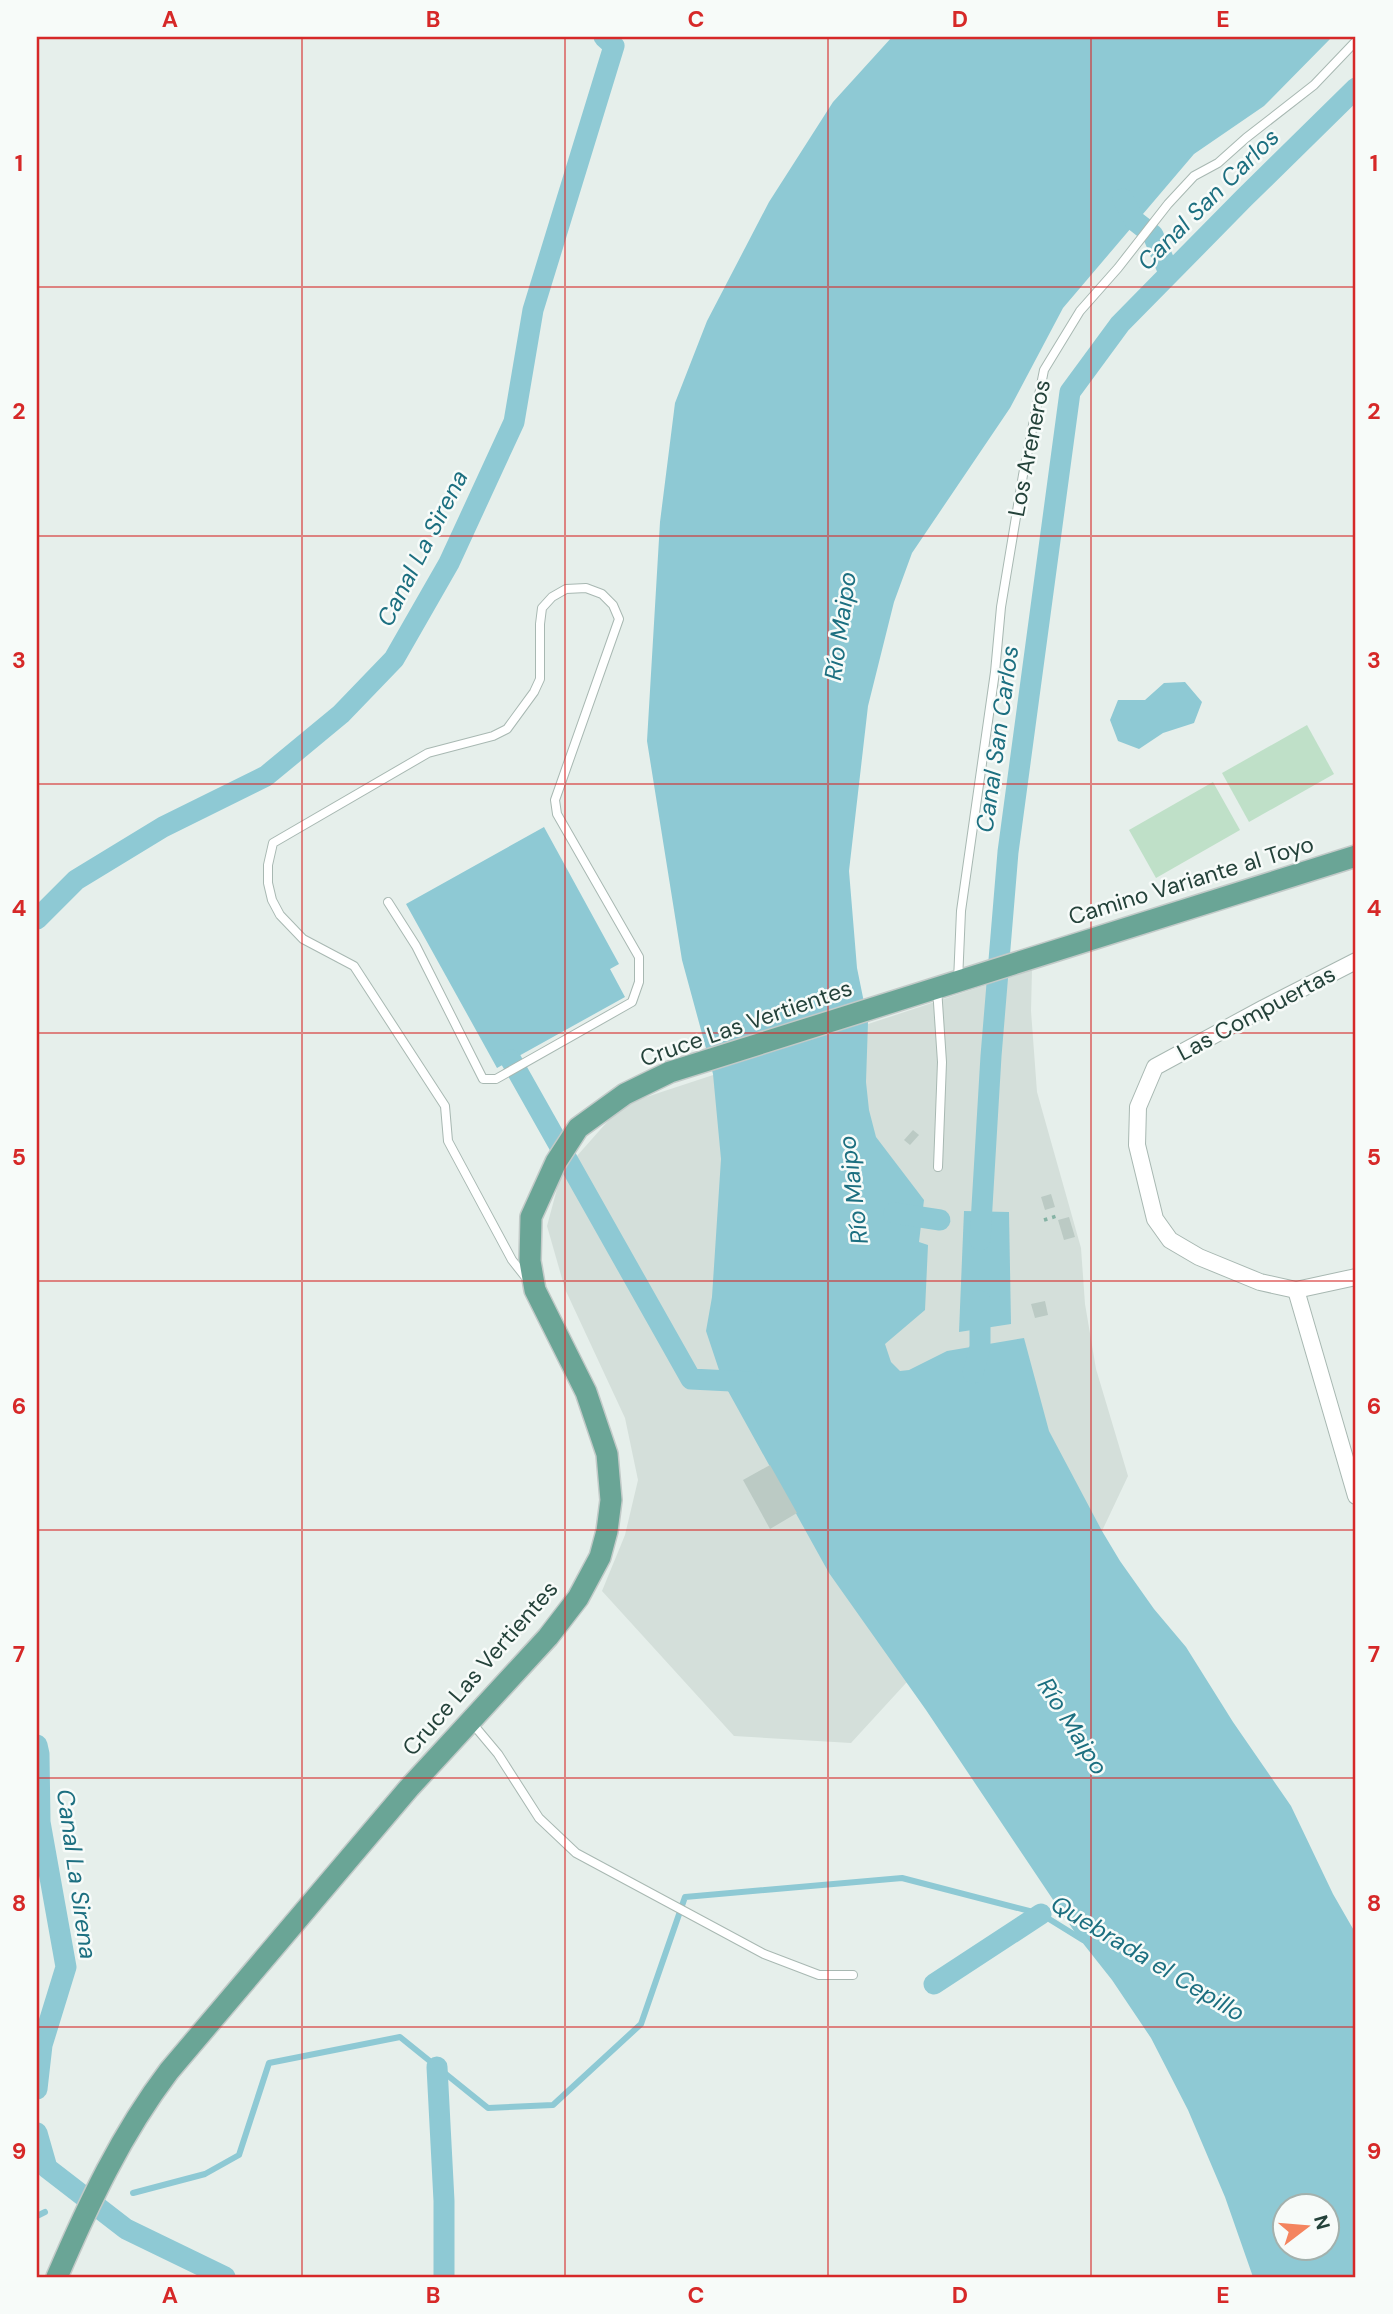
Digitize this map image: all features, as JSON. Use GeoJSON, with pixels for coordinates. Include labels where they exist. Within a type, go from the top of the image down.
{"type":"FeatureCollection","features":[{"type":"Feature","properties":{"kind":"main road","name":"Camino Variante al Toyo"},"geometry":{"type":"LineString","coordinates":[[1042,954],[1356,856]]}},
{"type":"Feature","properties":{"kind":"main road","name":"Cruce Las Vertientes"},"geometry":{"type":"LineString","coordinates":[[57,2277],[79,2225],[131,2125],[169,2071],[409,1788],[548,1637],[578,1598],[600,1557],[611,1500],[607,1454],[586,1392],[535,1290],[530,1261],[531,1217],[556,1162],[578,1128],[625,1094],[647,1082],[1042,954]]}},
{"type":"Feature","properties":{"kind":"street","name":"Las Compuertas"},"geometry":{"type":"LineString","coordinates":[[1296,1290],[1260,1282],[1199,1257],[1170,1240],[1155,1219],[1137,1145],[1138,1107],[1155,1066],[1356,961]]}},
{"type":"Feature","properties":{"kind":"street"},"geometry":{"type":"LineString","coordinates":[[1356,1277],[1296,1290],[1356,1496]]}},
{"type":"Feature","properties":{"kind":"lane","name":"Los Areneros"},"geometry":{"type":"LineString","coordinates":[[962,980],[961,911],[995,672],[1001,607],[1044,370],[1080,311],[1194,176],[1218,163],[1314,85],[1356,41]]}},
{"type":"Feature","properties":{"kind":"lane"},"geometry":{"type":"LineString","coordinates":[[388,902],[416,946],[483,1079],[496,1079],[632,1002],[639,982],[639,957],[558,814],[555,800],[619,620],[613,605],[602,594],[586,588],[566,589],[552,597],[542,608],[540,679],[508,729],[493,736],[428,752],[273,843],[268,865],[272,900],[280,915],[303,939],[354,966],[445,1106],[448,1141],[512,1260],[535,1290]]}},
{"type":"Feature","properties":{"kind":"lane"},"geometry":{"type":"LineString","coordinates":[[937,988],[942,1062],[938,1167]]}},
{"type":"Feature","properties":{"kind":"lane"},"geometry":{"type":"LineString","coordinates":[[470,1721],[498,1755],[539,1818],[576,1853],[764,1954],[819,1975],[853,1975]]}},
{"type":"Feature","properties":{"kind":"path"},"geometry":{"type":"LineString","coordinates":[[1044,1220],[1060,1215]]}},
{"type":"Feature","properties":{"kind":"shaded area"},"geometry":{"type":"Polygon","coordinates":[[[1032,970],[1031,1011],[1037,1092],[1081,1248],[1085,1304],[1096,1369],[1128,1476],[1102,1531],[906,1683],[851,1743],[734,1736],[602,1591],[625,1535],[638,1480],[625,1418],[565,1289],[547,1226],[561,1174],[622,1105],[1032,970]]]}},
{"type":"Feature","properties":{"kind":"green space"},"geometry":{"type":"Polygon","coordinates":[[[1307,725],[1334,774],[1249,822],[1222,773],[1307,725]]]}},
{"type":"Feature","properties":{"kind":"green space"},"geometry":{"type":"Polygon","coordinates":[[[1213,782],[1240,830],[1156,878],[1129,830],[1213,782]]]}},
{"type":"Feature","properties":{"kind":"water","name":"Río Maipo"},"geometry":{"type":"Polygon","coordinates":[[[892,37],[1332,37],[1264,106],[1194,154],[1063,308],[1010,408],[912,553],[894,602],[868,706],[849,871],[857,968],[868,1022],[866,1082],[869,1110],[876,1137],[924,1200],[919,1242],[928,1245],[925,1310],[885,1344],[891,1362],[900,1371],[909,1370],[947,1351],[1024,1338],[1049,1431],[1102,1531],[1154,1609],[1186,1647],[1233,1722],[1291,1806],[1333,1894],[1356,1934],[1356,2277],[1253,2277],[1225,2197],[1188,2110],[1151,2038],[1112,1980],[1078,1937],[926,1710],[829,1573],[723,1382],[706,1331],[712,1297],[721,1159],[713,1074],[682,960],[647,741],[660,522],[675,403],[707,321],[769,202],[833,102],[892,37]]]}},
{"type":"Feature","properties":{"kind":"water"},"geometry":{"type":"Polygon","coordinates":[[[1185,682],[1202,702],[1194,723],[1163,733],[1139,749],[1118,741],[1110,720],[1118,700],[1145,700],[1164,683],[1185,682]]]}},
{"type":"Feature","properties":{"kind":"water"},"geometry":{"type":"Polygon","coordinates":[[[544,827],[619,964],[610,969],[625,997],[497,1068],[406,904],[544,827]]]}},
{"type":"Feature","properties":{"kind":"water"},"geometry":{"type":"Polygon","coordinates":[[[964,1211],[1009,1212],[1011,1324],[959,1332],[964,1211]]]}},
{"type":"Feature","properties":{"kind":"building"},"geometry":{"type":"Polygon","coordinates":[[[913,1130],[919,1135],[910,1145],[904,1140],[913,1130]]]}},
{"type":"Feature","properties":{"kind":"building"},"geometry":{"type":"Polygon","coordinates":[[[1051,1194],[1055,1207],[1045,1210],[1041,1197],[1051,1194]]]}},
{"type":"Feature","properties":{"kind":"building"},"geometry":{"type":"Polygon","coordinates":[[[1069,1217],[1075,1237],[1064,1240],[1058,1220],[1069,1217]]]}},
{"type":"Feature","properties":{"kind":"building"},"geometry":{"type":"Polygon","coordinates":[[[1045,1301],[1048,1315],[1035,1318],[1031,1304],[1045,1301]]]}},
{"type":"Feature","properties":{"kind":"building"},"geometry":{"type":"Polygon","coordinates":[[[770,1465],[797,1513],[770,1529],[743,1480],[770,1465]]]}},
{"type":"Feature","properties":{"kind":"waterway","name":"Canal La Sirena"},"geometry":{"type":"LineString","coordinates":[[37,919],[76,880],[163,827],[266,776],[341,714],[394,659],[449,563],[514,422],[533,310],[614,46],[604,37]]}},
{"type":"Feature","properties":{"kind":"waterway","name":"Canal San Carlos"},"geometry":{"type":"LineString","coordinates":[[980,1240],[991,1056],[1008,852],[1070,392],[1120,324],[1356,88]]}},
{"type":"Feature","properties":{"kind":"waterway"},"geometry":{"type":"LineString","coordinates":[[1123,199],[1135,221],[1153,235],[1169,273]]}},
{"type":"Feature","properties":{"kind":"waterway"},"geometry":{"type":"LineString","coordinates":[[511,1060],[691,1379],[751,1382]]}},
{"type":"Feature","properties":{"kind":"waterway"},"geometry":{"type":"LineString","coordinates":[[894,1213],[940,1220]]}},
{"type":"Feature","properties":{"kind":"waterway","name":"Canal San Carlos"},"geometry":{"type":"LineString","coordinates":[[973,1373],[980,1347],[980,1301]]}},
{"type":"Feature","properties":{"kind":"waterway","name":"Canal La Sirena"},"geometry":{"type":"LineString","coordinates":[[37,1745],[40,1822],[66,1967],[42,2045],[37,2089]]}},
{"type":"Feature","properties":{"kind":"waterway","name":"Quebrada el Cepillo"},"geometry":{"type":"LineString","coordinates":[[133,2193],[205,2174],[239,2155],[269,2063],[400,2037],[488,2108],[553,2105],[641,2024],[685,1897],[902,1878],[1041,1914],[1083,1940]]}},
{"type":"Feature","properties":{"kind":"waterway"},"geometry":{"type":"LineString","coordinates":[[934,1984],[1041,1914]]}},
{"type":"Feature","properties":{"kind":"waterway"},"geometry":{"type":"LineString","coordinates":[[437,2067],[444,2201],[444,2277]]}},
{"type":"Feature","properties":{"kind":"waterway","name":"Canal La Sirena"},"geometry":{"type":"LineString","coordinates":[[37,2133],[47,2168],[126,2229],[225,2277]]}},
{"type":"Feature","properties":{"kind":"waterway","name":"Quebrada el Cepillo"},"geometry":{"type":"LineString","coordinates":[[37,2216],[45,2212]]}}]}
